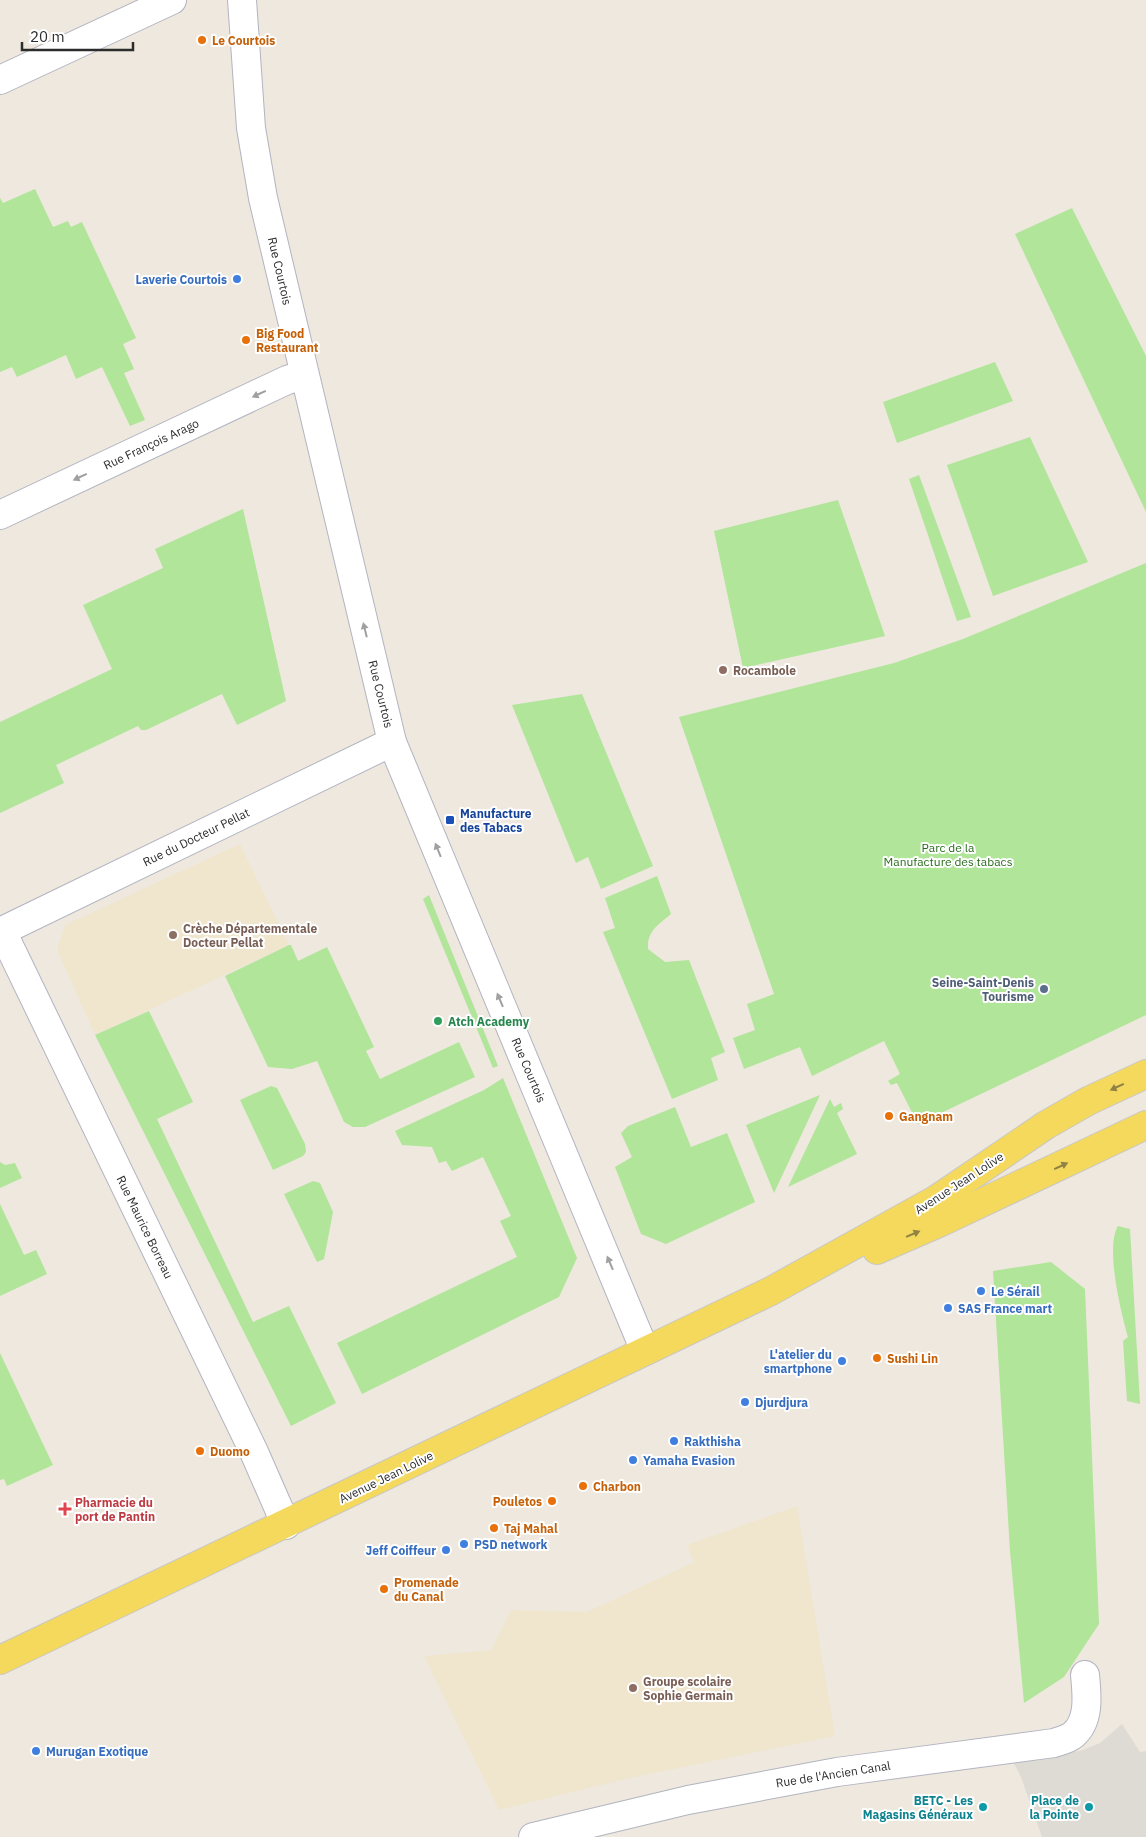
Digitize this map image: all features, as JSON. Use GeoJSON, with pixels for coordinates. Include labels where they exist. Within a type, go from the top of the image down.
{"type":"FeatureCollection","features":[{"type":"Feature","properties":{"kind":"main road","name":"Avenue Jean Lolive"},"geometry":{"type":"LineString","coordinates":[[0,1660],[286,1525],[770,1291],[937,1199],[1054,1120],[1088,1101],[1146,1074]]}},
{"type":"Feature","properties":{"kind":"main road","name":"Avenue Jean Lolive"},"geometry":{"type":"LineString","coordinates":[[770,1291],[856,1259],[939,1223],[1146,1125]]}},
{"type":"Feature","properties":{"kind":"street"},"geometry":{"type":"LineString","coordinates":[[0,80],[172,0]]}},
{"type":"Feature","properties":{"kind":"street","name":"Rue Courtois"},"geometry":{"type":"LineString","coordinates":[[242,0],[251,128],[263,198],[392,742],[645,1351]]}},
{"type":"Feature","properties":{"kind":"street","name":"Rue François Arago"},"geometry":{"type":"LineString","coordinates":[[0,515],[288,380],[304,375]]}},
{"type":"Feature","properties":{"kind":"street","name":"Rue du Docteur Pellat"},"geometry":{"type":"LineString","coordinates":[[1,931],[392,742]]}},
{"type":"Feature","properties":{"kind":"street","name":"Rue Maurice Borreau"},"geometry":{"type":"LineString","coordinates":[[1,931],[250,1443],[286,1525]]}},
{"type":"Feature","properties":{"kind":"street","name":"Rue de l'Ancien Canal"},"geometry":{"type":"LineString","coordinates":[[533,1837],[688,1800],[837,1772],[1054,1742],[1072,1736],[1082,1724],[1088,1702],[1085,1675]]}},
{"type":"Feature","properties":{"kind":"shaded area","name":"Crèche Départementale Docteur Pellat"},"geometry":{"type":"Polygon","coordinates":[[[240,844],[289,945],[95,1035],[57,950],[65,925],[240,844]]]}},
{"type":"Feature","properties":{"kind":"shaded area","name":"Groupe scolaire Sophie Germain"},"geometry":{"type":"Polygon","coordinates":[[[797,1506],[835,1736],[630,1778],[499,1810],[424,1656],[491,1650],[511,1610],[587,1612],[694,1562],[687,1545],[797,1506]]]}},
{"type":"Feature","properties":{"kind":"shaded area","name":"Place de la Pointe"},"geometry":{"type":"Polygon","coordinates":[[[1122,1724],[1140,1752],[1146,1751],[1146,1837],[1042,1837],[1021,1777],[1011,1758],[1080,1751],[1100,1743],[1122,1724]]]}},
{"type":"Feature","properties":{"kind":"green space"},"geometry":{"type":"Polygon","coordinates":[[[35,189],[53,227],[68,221],[71,227],[82,222],[136,338],[123,344],[134,369],[124,373],[145,420],[130,426],[102,367],[76,379],[66,355],[17,377],[12,367],[0,372],[0,198],[3,203],[35,189]]]}},
{"type":"Feature","properties":{"kind":"green space"},"geometry":{"type":"Polygon","coordinates":[[[1072,208],[1146,356],[1146,512],[1015,234],[1072,208]]]}},
{"type":"Feature","properties":{"kind":"green space"},"geometry":{"type":"Polygon","coordinates":[[[995,362],[1013,401],[897,443],[883,402],[995,362]]]}},
{"type":"Feature","properties":{"kind":"green space"},"geometry":{"type":"Polygon","coordinates":[[[1030,437],[1088,562],[993,596],[947,465],[1030,437]]]}},
{"type":"Feature","properties":{"kind":"green space"},"geometry":{"type":"Polygon","coordinates":[[[919,475],[971,617],[957,621],[909,479],[919,475]]]}},
{"type":"Feature","properties":{"kind":"green space"},"geometry":{"type":"Polygon","coordinates":[[[838,500],[885,636],[743,668],[714,531],[838,500]]]}},
{"type":"Feature","properties":{"kind":"green space"},"geometry":{"type":"Polygon","coordinates":[[[243,509],[286,701],[237,725],[222,694],[146,730],[141,730],[138,726],[56,765],[64,783],[0,813],[0,722],[112,669],[83,605],[163,568],[155,549],[243,509]]]}},
{"type":"Feature","properties":{"kind":"green space","name":"Parc de la Manufacture des tabacs"},"geometry":{"type":"Polygon","coordinates":[[[1146,563],[1146,1015],[918,1124],[897,1083],[891,1085],[888,1081],[900,1074],[884,1041],[812,1076],[800,1047],[744,1069],[733,1038],[755,1030],[747,1004],[774,994],[679,717],[894,663],[963,639],[1146,563]]]}},
{"type":"Feature","properties":{"kind":"green space"},"geometry":{"type":"Polygon","coordinates":[[[582,694],[653,866],[601,889],[588,857],[576,863],[512,705],[582,694]]]}},
{"type":"Feature","properties":{"kind":"green space"},"geometry":{"type":"Polygon","coordinates":[[[657,876],[671,914],[651,933],[648,949],[665,962],[689,960],[725,1052],[711,1058],[718,1080],[672,1099],[603,932],[615,928],[605,898],[657,876]]]}},
{"type":"Feature","properties":{"kind":"green space"},"geometry":{"type":"Polygon","coordinates":[[[429,895],[498,1066],[493,1068],[423,899],[429,895]]]}},
{"type":"Feature","properties":{"kind":"green space"},"geometry":{"type":"Polygon","coordinates":[[[291,945],[298,961],[327,947],[374,1047],[366,1051],[380,1079],[459,1042],[475,1077],[365,1127],[353,1127],[344,1122],[317,1061],[292,1069],[268,1067],[225,976],[291,945]]]}},
{"type":"Feature","properties":{"kind":"green space"},"geometry":{"type":"Polygon","coordinates":[[[149,1011],[193,1102],[157,1119],[253,1322],[289,1306],[336,1403],[291,1426],[95,1035],[149,1011]]]}},
{"type":"Feature","properties":{"kind":"green space"},"geometry":{"type":"Polygon","coordinates":[[[503,1078],[577,1258],[559,1297],[362,1394],[337,1343],[517,1257],[500,1221],[511,1216],[483,1157],[452,1171],[446,1161],[439,1163],[432,1147],[402,1145],[395,1131],[484,1090],[503,1078]]]}},
{"type":"Feature","properties":{"kind":"green space"},"geometry":{"type":"Polygon","coordinates":[[[271,1086],[277,1088],[305,1144],[306,1152],[303,1156],[273,1170],[240,1100],[271,1086]]]}},
{"type":"Feature","properties":{"kind":"green space"},"geometry":{"type":"Polygon","coordinates":[[[820,1095],[774,1193],[746,1125],[820,1095]]]}},
{"type":"Feature","properties":{"kind":"green space"},"geometry":{"type":"Polygon","coordinates":[[[830,1099],[834,1107],[841,1103],[843,1109],[837,1113],[857,1154],[788,1187],[830,1099]]]}},
{"type":"Feature","properties":{"kind":"green space"},"geometry":{"type":"Polygon","coordinates":[[[675,1107],[691,1147],[727,1133],[755,1202],[666,1244],[641,1234],[615,1167],[632,1157],[621,1133],[628,1126],[675,1107]]]}},
{"type":"Feature","properties":{"kind":"green space"},"geometry":{"type":"Polygon","coordinates":[[[0,1162],[5,1165],[15,1163],[22,1178],[0,1188],[0,1162]]]}},
{"type":"Feature","properties":{"kind":"green space"},"geometry":{"type":"Polygon","coordinates":[[[313,1181],[320,1183],[333,1212],[324,1259],[317,1262],[284,1194],[313,1181]]]}},
{"type":"Feature","properties":{"kind":"green space"},"geometry":{"type":"Polygon","coordinates":[[[0,1204],[24,1255],[36,1250],[47,1274],[0,1296],[0,1204]]]}},
{"type":"Feature","properties":{"kind":"green space"},"geometry":{"type":"Polygon","coordinates":[[[1118,1226],[1130,1229],[1140,1404],[1127,1401],[1123,1341],[1128,1337],[1115,1280],[1113,1249],[1114,1236],[1118,1226]]]}},
{"type":"Feature","properties":{"kind":"green space"},"geometry":{"type":"Polygon","coordinates":[[[1051,1262],[1085,1289],[1099,1624],[1064,1677],[1024,1703],[1010,1551],[993,1271],[1051,1262]]]}},
{"type":"Feature","properties":{"kind":"green space"},"geometry":{"type":"Polygon","coordinates":[[[0,1353],[53,1465],[7,1486],[4,1479],[0,1480],[0,1353]]]}},
{"type":"Feature","properties":{"kind":"place","name":"Le Courtois"},"geometry":{"type":"Point","coordinates":[202,40]}},
{"type":"Feature","properties":{"kind":"place","name":"Laverie Courtois"},"geometry":{"type":"Point","coordinates":[237,279]}},
{"type":"Feature","properties":{"kind":"place","name":"Big Food Restaurant"},"geometry":{"type":"Point","coordinates":[246,340]}},
{"type":"Feature","properties":{"kind":"place","name":"Rocambole"},"geometry":{"type":"Point","coordinates":[723,670]}},
{"type":"Feature","properties":{"kind":"place","name":"Manufacture des Tabacs"},"geometry":{"type":"Point","coordinates":[450,820]}},
{"type":"Feature","properties":{"kind":"place","name":"Crèche Départementale Docteur Pellat"},"geometry":{"type":"Point","coordinates":[173,935]}},
{"type":"Feature","properties":{"kind":"place","name":"Seine-Saint-Denis Tourisme"},"geometry":{"type":"Point","coordinates":[1044,989]}},
{"type":"Feature","properties":{"kind":"place","name":"Atch Academy"},"geometry":{"type":"Point","coordinates":[438,1021]}},
{"type":"Feature","properties":{"kind":"place","name":"Gangnam"},"geometry":{"type":"Point","coordinates":[889,1116]}},
{"type":"Feature","properties":{"kind":"place","name":"Le Sérail"},"geometry":{"type":"Point","coordinates":[981,1291]}},
{"type":"Feature","properties":{"kind":"place","name":"SAS France mart"},"geometry":{"type":"Point","coordinates":[948,1308]}},
{"type":"Feature","properties":{"kind":"place","name":"Sushi Lin"},"geometry":{"type":"Point","coordinates":[877,1358]}},
{"type":"Feature","properties":{"kind":"place","name":"L'atelier du smartphone"},"geometry":{"type":"Point","coordinates":[842,1361]}},
{"type":"Feature","properties":{"kind":"place","name":"Djurdjura"},"geometry":{"type":"Point","coordinates":[745,1402]}},
{"type":"Feature","properties":{"kind":"place","name":"Rakthisha"},"geometry":{"type":"Point","coordinates":[674,1441]}},
{"type":"Feature","properties":{"kind":"place","name":"Duomo"},"geometry":{"type":"Point","coordinates":[200,1451]}},
{"type":"Feature","properties":{"kind":"place","name":"Yamaha Evasion"},"geometry":{"type":"Point","coordinates":[633,1460]}},
{"type":"Feature","properties":{"kind":"place","name":"Charbon"},"geometry":{"type":"Point","coordinates":[583,1486]}},
{"type":"Feature","properties":{"kind":"place","name":"Pouletos"},"geometry":{"type":"Point","coordinates":[552,1501]}},
{"type":"Feature","properties":{"kind":"place","name":"Pharmacie du port de Pantin"},"geometry":{"type":"Point","coordinates":[65,1509]}},
{"type":"Feature","properties":{"kind":"place","name":"Taj Mahal"},"geometry":{"type":"Point","coordinates":[494,1528]}},
{"type":"Feature","properties":{"kind":"place","name":"PSD network"},"geometry":{"type":"Point","coordinates":[464,1544]}},
{"type":"Feature","properties":{"kind":"place","name":"Jeff Coiffeur"},"geometry":{"type":"Point","coordinates":[446,1550]}},
{"type":"Feature","properties":{"kind":"place","name":"Promenade du Canal"},"geometry":{"type":"Point","coordinates":[384,1589]}},
{"type":"Feature","properties":{"kind":"place","name":"Groupe scolaire Sophie Germain"},"geometry":{"type":"Point","coordinates":[633,1688]}},
{"type":"Feature","properties":{"kind":"place","name":"Murugan Exotique"},"geometry":{"type":"Point","coordinates":[36,1751]}},
{"type":"Feature","properties":{"kind":"place","name":"BETC - Les Magasins Généraux"},"geometry":{"type":"Point","coordinates":[983,1807]}},
{"type":"Feature","properties":{"kind":"place","name":"Place de la Pointe"},"geometry":{"type":"Point","coordinates":[1089,1807]}}]}
